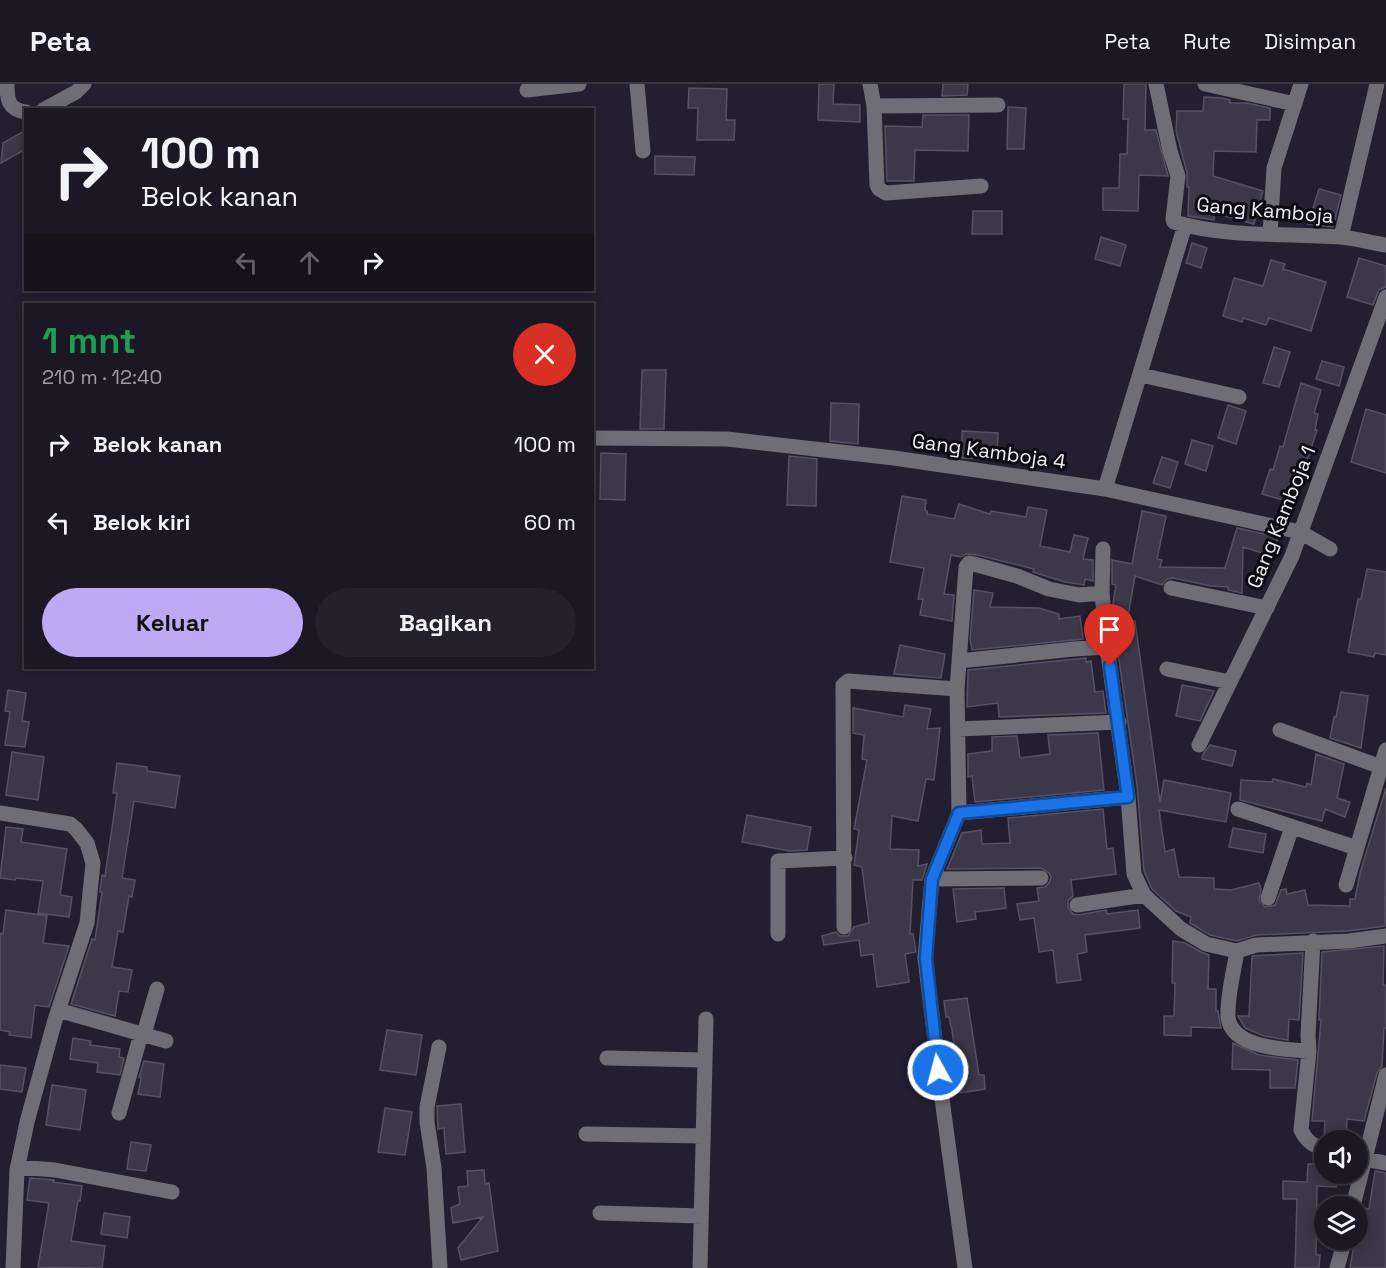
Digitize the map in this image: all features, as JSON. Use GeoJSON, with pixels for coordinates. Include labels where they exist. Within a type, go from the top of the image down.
{"type":"FeatureCollection","features":[{"type":"Feature","properties":{"kind":"street"},"geometry":{"type":"LineString","coordinates":[[7,84],[10,105],[14,110],[24,112]]}},
{"type":"Feature","properties":{"kind":"street"},"geometry":{"type":"LineString","coordinates":[[46,108],[76,92],[84,84]]}},
{"type":"Feature","properties":{"kind":"street"},"geometry":{"type":"LineString","coordinates":[[527,90],[579,84]]}},
{"type":"Feature","properties":{"kind":"street"},"geometry":{"type":"LineString","coordinates":[[638,84],[643,152]]}},
{"type":"Feature","properties":{"kind":"street"},"geometry":{"type":"LineString","coordinates":[[870,84],[874,106],[879,189],[886,193],[981,186]]}},
{"type":"Feature","properties":{"kind":"street","name":"Gang Kamboja"},"geometry":{"type":"LineString","coordinates":[[1156,84],[1170,151],[1178,176],[1174,222],[1236,232],[1341,237],[1386,245]]}},
{"type":"Feature","properties":{"kind":"street"},"geometry":{"type":"LineString","coordinates":[[1205,84],[1295,104]]}},
{"type":"Feature","properties":{"kind":"street"},"geometry":{"type":"LineString","coordinates":[[1270,234],[1274,168],[1301,84]]}},
{"type":"Feature","properties":{"kind":"street"},"geometry":{"type":"LineString","coordinates":[[1341,237],[1377,84]]}},
{"type":"Feature","properties":{"kind":"street"},"geometry":{"type":"LineString","coordinates":[[874,106],[998,105]]}},
{"type":"Feature","properties":{"kind":"street"},"geometry":{"type":"LineString","coordinates":[[1105,489],[1185,225]]}},
{"type":"Feature","properties":{"kind":"street","name":"Gang Kamboja 1"},"geometry":{"type":"LineString","coordinates":[[1199,745],[1292,556],[1386,297]]}},
{"type":"Feature","properties":{"kind":"street"},"geometry":{"type":"LineString","coordinates":[[1141,375],[1239,397]]}},
{"type":"Feature","properties":{"kind":"street","name":"Gang Kamboja 4"},"geometry":{"type":"LineString","coordinates":[[594,438],[727,439],[894,458],[1105,489],[1300,532],[1330,549]]}},
{"type":"Feature","properties":{"kind":"street"},"geometry":{"type":"LineString","coordinates":[[1103,549],[1102,593],[1107,647],[1128,797],[1134,874],[1144,895],[1181,928],[1206,944],[1237,951],[1256,945],[1349,941],[1386,936]]}},
{"type":"Feature","properties":{"kind":"street"},"geometry":{"type":"LineString","coordinates":[[965,1268],[926,958],[932,879],[959,813],[957,689],[966,567],[969,563],[1017,576],[1049,589],[1079,595],[1102,593]]}},
{"type":"Feature","properties":{"kind":"street"},"geometry":{"type":"LineString","coordinates":[[1171,588],[1266,608]]}},
{"type":"Feature","properties":{"kind":"street"},"geometry":{"type":"LineString","coordinates":[[959,661],[1107,647]]}},
{"type":"Feature","properties":{"kind":"street"},"geometry":{"type":"LineString","coordinates":[[1167,669],[1230,682]]}},
{"type":"Feature","properties":{"kind":"street"},"geometry":{"type":"LineString","coordinates":[[844,927],[843,685],[848,681],[957,689]]}},
{"type":"Feature","properties":{"kind":"street"},"geometry":{"type":"LineString","coordinates":[[958,729],[1119,722]]}},
{"type":"Feature","properties":{"kind":"street"},"geometry":{"type":"LineString","coordinates":[[1280,730],[1381,767]]}},
{"type":"Feature","properties":{"kind":"street"},"geometry":{"type":"LineString","coordinates":[[1346,885],[1386,750]]}},
{"type":"Feature","properties":{"kind":"street"},"geometry":{"type":"LineString","coordinates":[[959,813],[1128,797]]}},
{"type":"Feature","properties":{"kind":"street"},"geometry":{"type":"LineString","coordinates":[[1238,809],[1357,848]]}},
{"type":"Feature","properties":{"kind":"street"},"geometry":{"type":"LineString","coordinates":[[0,813],[70,824],[87,843],[93,863],[87,923],[58,1010],[27,1122],[18,1167],[13,1268]]}},
{"type":"Feature","properties":{"kind":"street"},"geometry":{"type":"LineString","coordinates":[[1268,898],[1292,827]]}},
{"type":"Feature","properties":{"kind":"street"},"geometry":{"type":"LineString","coordinates":[[778,934],[778,861],[845,858]]}},
{"type":"Feature","properties":{"kind":"street"},"geometry":{"type":"LineString","coordinates":[[932,879],[1041,878]]}},
{"type":"Feature","properties":{"kind":"street"},"geometry":{"type":"LineString","coordinates":[[1077,905],[1144,895]]}},
{"type":"Feature","properties":{"kind":"street"},"geometry":{"type":"LineString","coordinates":[[1313,941],[1309,1051],[1302,1130],[1304,1138],[1314,1145]]}},
{"type":"Feature","properties":{"kind":"street"},"geometry":{"type":"LineString","coordinates":[[1237,951],[1228,1019],[1233,1027],[1241,1037],[1255,1044],[1280,1050],[1309,1051]]}},
{"type":"Feature","properties":{"kind":"street"},"geometry":{"type":"LineString","coordinates":[[119,1113],[157,989]]}},
{"type":"Feature","properties":{"kind":"street"},"geometry":{"type":"LineString","coordinates":[[58,1010],[166,1041]]}},
{"type":"Feature","properties":{"kind":"street"},"geometry":{"type":"LineString","coordinates":[[700,1268],[706,1018]]}},
{"type":"Feature","properties":{"kind":"street"},"geometry":{"type":"LineString","coordinates":[[439,1047],[427,1107],[427,1122],[434,1168],[440,1268]]}},
{"type":"Feature","properties":{"kind":"street"},"geometry":{"type":"LineString","coordinates":[[607,1058],[704,1060]]}},
{"type":"Feature","properties":{"kind":"street"},"geometry":{"type":"LineString","coordinates":[[1368,1135],[1386,1075]]}},
{"type":"Feature","properties":{"kind":"street"},"geometry":{"type":"LineString","coordinates":[[586,1134],[703,1136]]}},
{"type":"Feature","properties":{"kind":"street"},"geometry":{"type":"LineString","coordinates":[[1368,1160],[1386,1163]]}},
{"type":"Feature","properties":{"kind":"street"},"geometry":{"type":"LineString","coordinates":[[18,1167],[55,1170],[172,1192]]}},
{"type":"Feature","properties":{"kind":"street"},"geometry":{"type":"LineString","coordinates":[[600,1213],[701,1216]]}},
{"type":"Feature","properties":{"kind":"street"},"geometry":{"type":"LineString","coordinates":[[1337,1268],[1342,1250]]}},
{"type":"Feature","properties":{"kind":"building"},"geometry":{"type":"Polygon","coordinates":[[[819,84],[834,84],[833,104],[860,105],[860,122],[818,120],[819,84]]]}},
{"type":"Feature","properties":{"kind":"building"},"geometry":{"type":"Polygon","coordinates":[[[943,84],[968,84],[967,95],[942,96],[943,84]]]}},
{"type":"Feature","properties":{"kind":"building"},"geometry":{"type":"Polygon","coordinates":[[[1124,84],[1146,84],[1145,130],[1156,130],[1168,176],[1139,175],[1138,211],[1103,210],[1103,188],[1119,188],[1120,154],[1127,154],[1128,119],[1123,119],[1124,84]]]}},
{"type":"Feature","properties":{"kind":"building"},"geometry":{"type":"Polygon","coordinates":[[[689,88],[727,89],[726,120],[735,120],[734,140],[697,140],[698,108],[688,108],[689,88]]]}},
{"type":"Feature","properties":{"kind":"building"},"geometry":{"type":"Polygon","coordinates":[[[1204,97],[1222,98],[1230,100],[1230,103],[1247,103],[1270,108],[1270,120],[1257,120],[1256,152],[1214,151],[1213,176],[1263,191],[1254,224],[1214,213],[1214,220],[1188,216],[1189,187],[1187,187],[1187,173],[1176,131],[1177,111],[1203,111],[1204,97]]]}},
{"type":"Feature","properties":{"kind":"building"},"geometry":{"type":"Polygon","coordinates":[[[1008,107],[1026,108],[1024,149],[1007,149],[1008,107]]]}},
{"type":"Feature","properties":{"kind":"building"},"geometry":{"type":"Polygon","coordinates":[[[923,115],[969,115],[968,151],[915,150],[914,181],[887,181],[885,126],[922,127],[923,115]]]}},
{"type":"Feature","properties":{"kind":"building"},"geometry":{"type":"Polygon","coordinates":[[[24,131],[24,150],[1,163],[3,143],[24,131]]]}},
{"type":"Feature","properties":{"kind":"building"},"geometry":{"type":"Polygon","coordinates":[[[655,156],[695,157],[694,175],[655,174],[655,156]]]}},
{"type":"Feature","properties":{"kind":"building"},"geometry":{"type":"Polygon","coordinates":[[[1319,189],[1341,195],[1333,227],[1308,224],[1319,189]]]}},
{"type":"Feature","properties":{"kind":"building"},"geometry":{"type":"Polygon","coordinates":[[[973,211],[1002,211],[1002,234],[972,234],[973,211]]]}},
{"type":"Feature","properties":{"kind":"building"},"geometry":{"type":"Polygon","coordinates":[[[1101,237],[1126,245],[1120,266],[1095,259],[1101,237]]]}},
{"type":"Feature","properties":{"kind":"building"},"geometry":{"type":"Polygon","coordinates":[[[1192,243],[1207,248],[1201,268],[1186,263],[1192,243]]]}},
{"type":"Feature","properties":{"kind":"building"},"geometry":{"type":"Polygon","coordinates":[[[1359,258],[1386,266],[1386,287],[1379,290],[1373,305],[1347,297],[1359,258]]]}},
{"type":"Feature","properties":{"kind":"building"},"geometry":{"type":"Polygon","coordinates":[[[1271,260],[1285,264],[1283,269],[1326,282],[1311,331],[1269,318],[1266,325],[1243,318],[1242,322],[1223,316],[1234,278],[1263,286],[1271,260]]]}},
{"type":"Feature","properties":{"kind":"building"},"geometry":{"type":"Polygon","coordinates":[[[1274,347],[1290,352],[1279,387],[1263,383],[1274,347]]]}},
{"type":"Feature","properties":{"kind":"building"},"geometry":{"type":"Polygon","coordinates":[[[1322,361],[1344,367],[1339,386],[1316,379],[1322,361]]]}},
{"type":"Feature","properties":{"kind":"building"},"geometry":{"type":"Polygon","coordinates":[[[642,370],[666,370],[664,429],[640,429],[642,370]]]}},
{"type":"Feature","properties":{"kind":"building"},"geometry":{"type":"Polygon","coordinates":[[[1301,383],[1321,390],[1314,413],[1318,414],[1315,430],[1317,430],[1293,503],[1262,494],[1270,469],[1273,470],[1280,446],[1283,447],[1301,383]]]}},
{"type":"Feature","properties":{"kind":"building"},"geometry":{"type":"Polygon","coordinates":[[[831,403],[859,404],[858,444],[830,441],[831,403]]]}},
{"type":"Feature","properties":{"kind":"building"},"geometry":{"type":"Polygon","coordinates":[[[1228,405],[1246,411],[1236,444],[1218,438],[1228,405]]]}},
{"type":"Feature","properties":{"kind":"building"},"geometry":{"type":"Polygon","coordinates":[[[1366,409],[1386,415],[1386,473],[1351,462],[1366,409]]]}},
{"type":"Feature","properties":{"kind":"building"},"geometry":{"type":"Polygon","coordinates":[[[962,431],[998,433],[997,460],[962,458],[962,431]]]}},
{"type":"Feature","properties":{"kind":"building"},"geometry":{"type":"Polygon","coordinates":[[[1192,440],[1213,446],[1206,471],[1185,464],[1192,440]]]}},
{"type":"Feature","properties":{"kind":"building"},"geometry":{"type":"Polygon","coordinates":[[[601,453],[626,454],[625,500],[600,499],[601,453]]]}},
{"type":"Feature","properties":{"kind":"building"},"geometry":{"type":"Polygon","coordinates":[[[789,456],[817,459],[816,506],[787,505],[789,456]]]}},
{"type":"Feature","properties":{"kind":"building"},"geometry":{"type":"Polygon","coordinates":[[[1162,457],[1178,462],[1170,488],[1153,483],[1162,457]]]}},
{"type":"Feature","properties":{"kind":"building"},"geometry":{"type":"Polygon","coordinates":[[[902,496],[926,500],[927,514],[954,519],[959,504],[990,514],[991,511],[1026,517],[1028,507],[1047,510],[1040,546],[1070,552],[1074,535],[1088,538],[1083,559],[1093,560],[1093,581],[1085,579],[1084,585],[1065,582],[1033,572],[1034,569],[977,555],[966,554],[961,557],[951,555],[944,594],[954,595],[952,621],[920,615],[923,599],[918,599],[924,568],[890,562],[902,496]]]}},
{"type":"Feature","properties":{"kind":"building"},"geometry":{"type":"Polygon","coordinates":[[[1142,511],[1166,516],[1157,559],[1162,560],[1160,567],[1225,568],[1237,528],[1278,537],[1272,556],[1243,547],[1242,593],[1228,590],[1228,587],[1173,578],[1167,579],[1162,585],[1135,576],[1127,622],[1135,621],[1160,802],[1164,780],[1231,793],[1226,822],[1159,810],[1165,852],[1174,849],[1179,877],[1214,878],[1214,889],[1231,890],[1259,883],[1261,889],[1259,900],[1265,907],[1275,905],[1281,890],[1286,889],[1287,894],[1305,890],[1308,905],[1350,906],[1350,899],[1355,899],[1360,873],[1386,788],[1385,926],[1348,931],[1256,935],[1237,941],[1210,935],[1190,923],[1191,917],[1176,911],[1152,889],[1144,871],[1137,785],[1117,646],[1113,603],[1116,585],[1112,584],[1112,560],[1132,564],[1142,511]]]}},
{"type":"Feature","properties":{"kind":"building"},"geometry":{"type":"Polygon","coordinates":[[[1367,569],[1386,572],[1386,655],[1375,653],[1374,657],[1348,652],[1358,599],[1361,599],[1367,569]]]}},
{"type":"Feature","properties":{"kind":"building"},"geometry":{"type":"Polygon","coordinates":[[[974,590],[993,593],[990,607],[1039,608],[1059,614],[1059,619],[1080,616],[1083,639],[972,650],[970,639],[974,590]]]}},
{"type":"Feature","properties":{"kind":"building"},"geometry":{"type":"Polygon","coordinates":[[[900,645],[945,654],[941,678],[894,674],[900,645]]]}},
{"type":"Feature","properties":{"kind":"building"},"geometry":{"type":"Polygon","coordinates":[[[1086,658],[1086,662],[1091,661],[1095,692],[1103,691],[1106,713],[999,717],[998,703],[967,707],[968,670],[1086,658]]]}},
{"type":"Feature","properties":{"kind":"building"},"geometry":{"type":"Polygon","coordinates":[[[1182,685],[1214,691],[1200,721],[1176,716],[1182,685]]]}},
{"type":"Feature","properties":{"kind":"building"},"geometry":{"type":"Polygon","coordinates":[[[8,690],[26,693],[22,721],[29,722],[25,747],[5,745],[10,712],[5,711],[8,690]]]}},
{"type":"Feature","properties":{"kind":"building"},"geometry":{"type":"Polygon","coordinates":[[[1341,692],[1368,696],[1361,748],[1330,738],[1341,692]]]}},
{"type":"Feature","properties":{"kind":"building"},"geometry":{"type":"Polygon","coordinates":[[[905,705],[931,709],[927,729],[940,728],[934,780],[926,779],[918,821],[892,816],[890,849],[919,850],[918,866],[927,864],[922,880],[913,880],[910,934],[913,934],[916,952],[905,954],[909,982],[877,987],[873,954],[861,956],[859,940],[824,945],[822,936],[836,932],[840,936],[848,936],[854,927],[869,923],[862,867],[854,865],[859,830],[854,829],[867,760],[862,759],[864,735],[853,733],[853,708],[903,717],[905,705]]]}},
{"type":"Feature","properties":{"kind":"building"},"geometry":{"type":"Polygon","coordinates":[[[1098,733],[1104,790],[975,802],[972,776],[968,777],[968,754],[992,751],[992,737],[1017,736],[1020,758],[1050,754],[1048,735],[1098,733]]]}},
{"type":"Feature","properties":{"kind":"building"},"geometry":{"type":"Polygon","coordinates":[[[1210,745],[1236,751],[1232,766],[1202,759],[1210,745]]]}},
{"type":"Feature","properties":{"kind":"building"},"geometry":{"type":"Polygon","coordinates":[[[12,752],[44,757],[38,800],[6,795],[12,752]]]}},
{"type":"Feature","properties":{"kind":"building"},"geometry":{"type":"Polygon","coordinates":[[[1316,754],[1344,764],[1337,798],[1350,802],[1345,817],[1325,809],[1322,821],[1240,800],[1241,780],[1272,782],[1273,779],[1306,787],[1307,783],[1311,785],[1316,754]]]}},
{"type":"Feature","properties":{"kind":"building"},"geometry":{"type":"Polygon","coordinates":[[[117,763],[147,767],[147,771],[180,776],[175,808],[134,801],[122,878],[135,880],[132,897],[129,896],[123,932],[118,931],[112,967],[132,970],[128,992],[119,991],[115,1016],[71,1004],[92,939],[95,940],[102,892],[100,892],[102,875],[105,876],[117,793],[113,793],[117,763]]]}},
{"type":"Feature","properties":{"kind":"building"},"geometry":{"type":"Polygon","coordinates":[[[1103,809],[1107,849],[1113,848],[1116,874],[1071,880],[1073,896],[1068,901],[1068,907],[1073,914],[1078,915],[1106,910],[1107,914],[1138,910],[1140,928],[1085,935],[1087,952],[1077,954],[1081,980],[1057,983],[1053,950],[1039,952],[1034,918],[1020,920],[1017,904],[1039,901],[1037,888],[1045,887],[1049,883],[1051,877],[1049,873],[1041,868],[947,869],[962,833],[981,830],[982,844],[1010,843],[1008,818],[1103,809]]]}},
{"type":"Feature","properties":{"kind":"building"},"geometry":{"type":"Polygon","coordinates":[[[747,815],[811,827],[807,850],[789,851],[742,842],[747,815]]]}},
{"type":"Feature","properties":{"kind":"building"},"geometry":{"type":"Polygon","coordinates":[[[6,827],[23,829],[21,842],[67,849],[60,895],[72,897],[69,917],[38,913],[43,881],[0,878],[6,827]]]}},
{"type":"Feature","properties":{"kind":"building"},"geometry":{"type":"Polygon","coordinates":[[[1233,828],[1266,834],[1263,853],[1229,847],[1233,828]]]}},
{"type":"Feature","properties":{"kind":"building"},"geometry":{"type":"Polygon","coordinates":[[[1004,888],[1006,908],[975,912],[976,919],[957,922],[953,889],[1004,888]]]}},
{"type":"Feature","properties":{"kind":"building"},"geometry":{"type":"Polygon","coordinates":[[[6,910],[47,916],[43,943],[69,946],[49,1007],[35,1005],[31,1038],[9,1035],[10,1032],[0,1030],[0,933],[3,934],[6,910]]]}},
{"type":"Feature","properties":{"kind":"building"},"geometry":{"type":"Polygon","coordinates":[[[1173,941],[1185,943],[1209,955],[1208,989],[1216,989],[1216,1011],[1218,1011],[1221,1028],[1191,1027],[1191,1036],[1164,1035],[1164,1016],[1174,1016],[1173,941]]]}},
{"type":"Feature","properties":{"kind":"building"},"geometry":{"type":"Polygon","coordinates":[[[1384,946],[1383,985],[1386,985],[1386,1028],[1384,1028],[1382,1066],[1377,1073],[1364,1121],[1347,1119],[1346,1130],[1324,1130],[1325,1121],[1312,1121],[1321,1020],[1319,1020],[1322,952],[1384,946]]]}},
{"type":"Feature","properties":{"kind":"building"},"geometry":{"type":"Polygon","coordinates":[[[1303,953],[1299,1020],[1289,1019],[1288,1040],[1264,1036],[1245,1028],[1238,1016],[1249,1016],[1252,956],[1303,953]]]}},
{"type":"Feature","properties":{"kind":"building"},"geometry":{"type":"Polygon","coordinates":[[[967,998],[979,1075],[984,1075],[985,1089],[960,1093],[952,1030],[949,1017],[946,1017],[944,1001],[967,998]]]}},
{"type":"Feature","properties":{"kind":"building"},"geometry":{"type":"Polygon","coordinates":[[[387,1030],[422,1035],[416,1075],[380,1070],[387,1030]]]}},
{"type":"Feature","properties":{"kind":"building"},"geometry":{"type":"Polygon","coordinates":[[[73,1038],[91,1041],[90,1045],[120,1049],[119,1057],[124,1058],[120,1075],[97,1072],[98,1063],[70,1059],[73,1038]]]}},
{"type":"Feature","properties":{"kind":"building"},"geometry":{"type":"Polygon","coordinates":[[[1233,1043],[1259,1055],[1298,1060],[1295,1088],[1270,1088],[1270,1070],[1232,1069],[1233,1043]]]}},
{"type":"Feature","properties":{"kind":"building"},"geometry":{"type":"Polygon","coordinates":[[[144,1061],[164,1064],[160,1097],[138,1094],[141,1078],[139,1077],[144,1061]]]}},
{"type":"Feature","properties":{"kind":"building"},"geometry":{"type":"Polygon","coordinates":[[[0,1065],[26,1068],[22,1092],[0,1089],[0,1065]]]}},
{"type":"Feature","properties":{"kind":"building"},"geometry":{"type":"Polygon","coordinates":[[[52,1085],[86,1090],[80,1130],[46,1125],[52,1085]]]}},
{"type":"Feature","properties":{"kind":"building"},"geometry":{"type":"Polygon","coordinates":[[[461,1104],[465,1152],[446,1154],[444,1128],[438,1129],[437,1106],[461,1104]]]}},
{"type":"Feature","properties":{"kind":"building"},"geometry":{"type":"Polygon","coordinates":[[[385,1108],[412,1112],[405,1155],[378,1152],[385,1108]]]}},
{"type":"Feature","properties":{"kind":"building"},"geometry":{"type":"Polygon","coordinates":[[[131,1142],[151,1145],[146,1171],[127,1169],[131,1142]]]}},
{"type":"Feature","properties":{"kind":"building"},"geometry":{"type":"Polygon","coordinates":[[[1308,1164],[1314,1164],[1314,1184],[1336,1184],[1336,1187],[1317,1186],[1317,1196],[1314,1196],[1314,1250],[1316,1250],[1316,1255],[1320,1255],[1319,1268],[1295,1268],[1297,1199],[1283,1199],[1283,1181],[1307,1182],[1308,1164]]]}},
{"type":"Feature","properties":{"kind":"building"},"geometry":{"type":"Polygon","coordinates":[[[484,1170],[485,1184],[489,1183],[498,1251],[461,1260],[458,1248],[483,1217],[453,1223],[451,1208],[460,1204],[458,1187],[468,1186],[467,1171],[484,1170]]]}},
{"type":"Feature","properties":{"kind":"building"},"geometry":{"type":"Polygon","coordinates":[[[1375,1171],[1386,1173],[1386,1268],[1350,1268],[1353,1250],[1368,1250],[1369,1209],[1375,1171]]]}},
{"type":"Feature","properties":{"kind":"building"},"geometry":{"type":"Polygon","coordinates":[[[30,1178],[82,1186],[71,1241],[105,1246],[102,1268],[38,1267],[49,1203],[27,1200],[30,1178]]]}},
{"type":"Feature","properties":{"kind":"building"},"geometry":{"type":"Polygon","coordinates":[[[104,1213],[130,1217],[127,1238],[101,1234],[104,1213]]]}},
{"type":"Feature","properties":{"kind":"route"},"geometry":{"type":"LineString","coordinates":[[938,1070],[926,958],[932,879],[959,813],[1128,797],[1110,666]]}}]}
